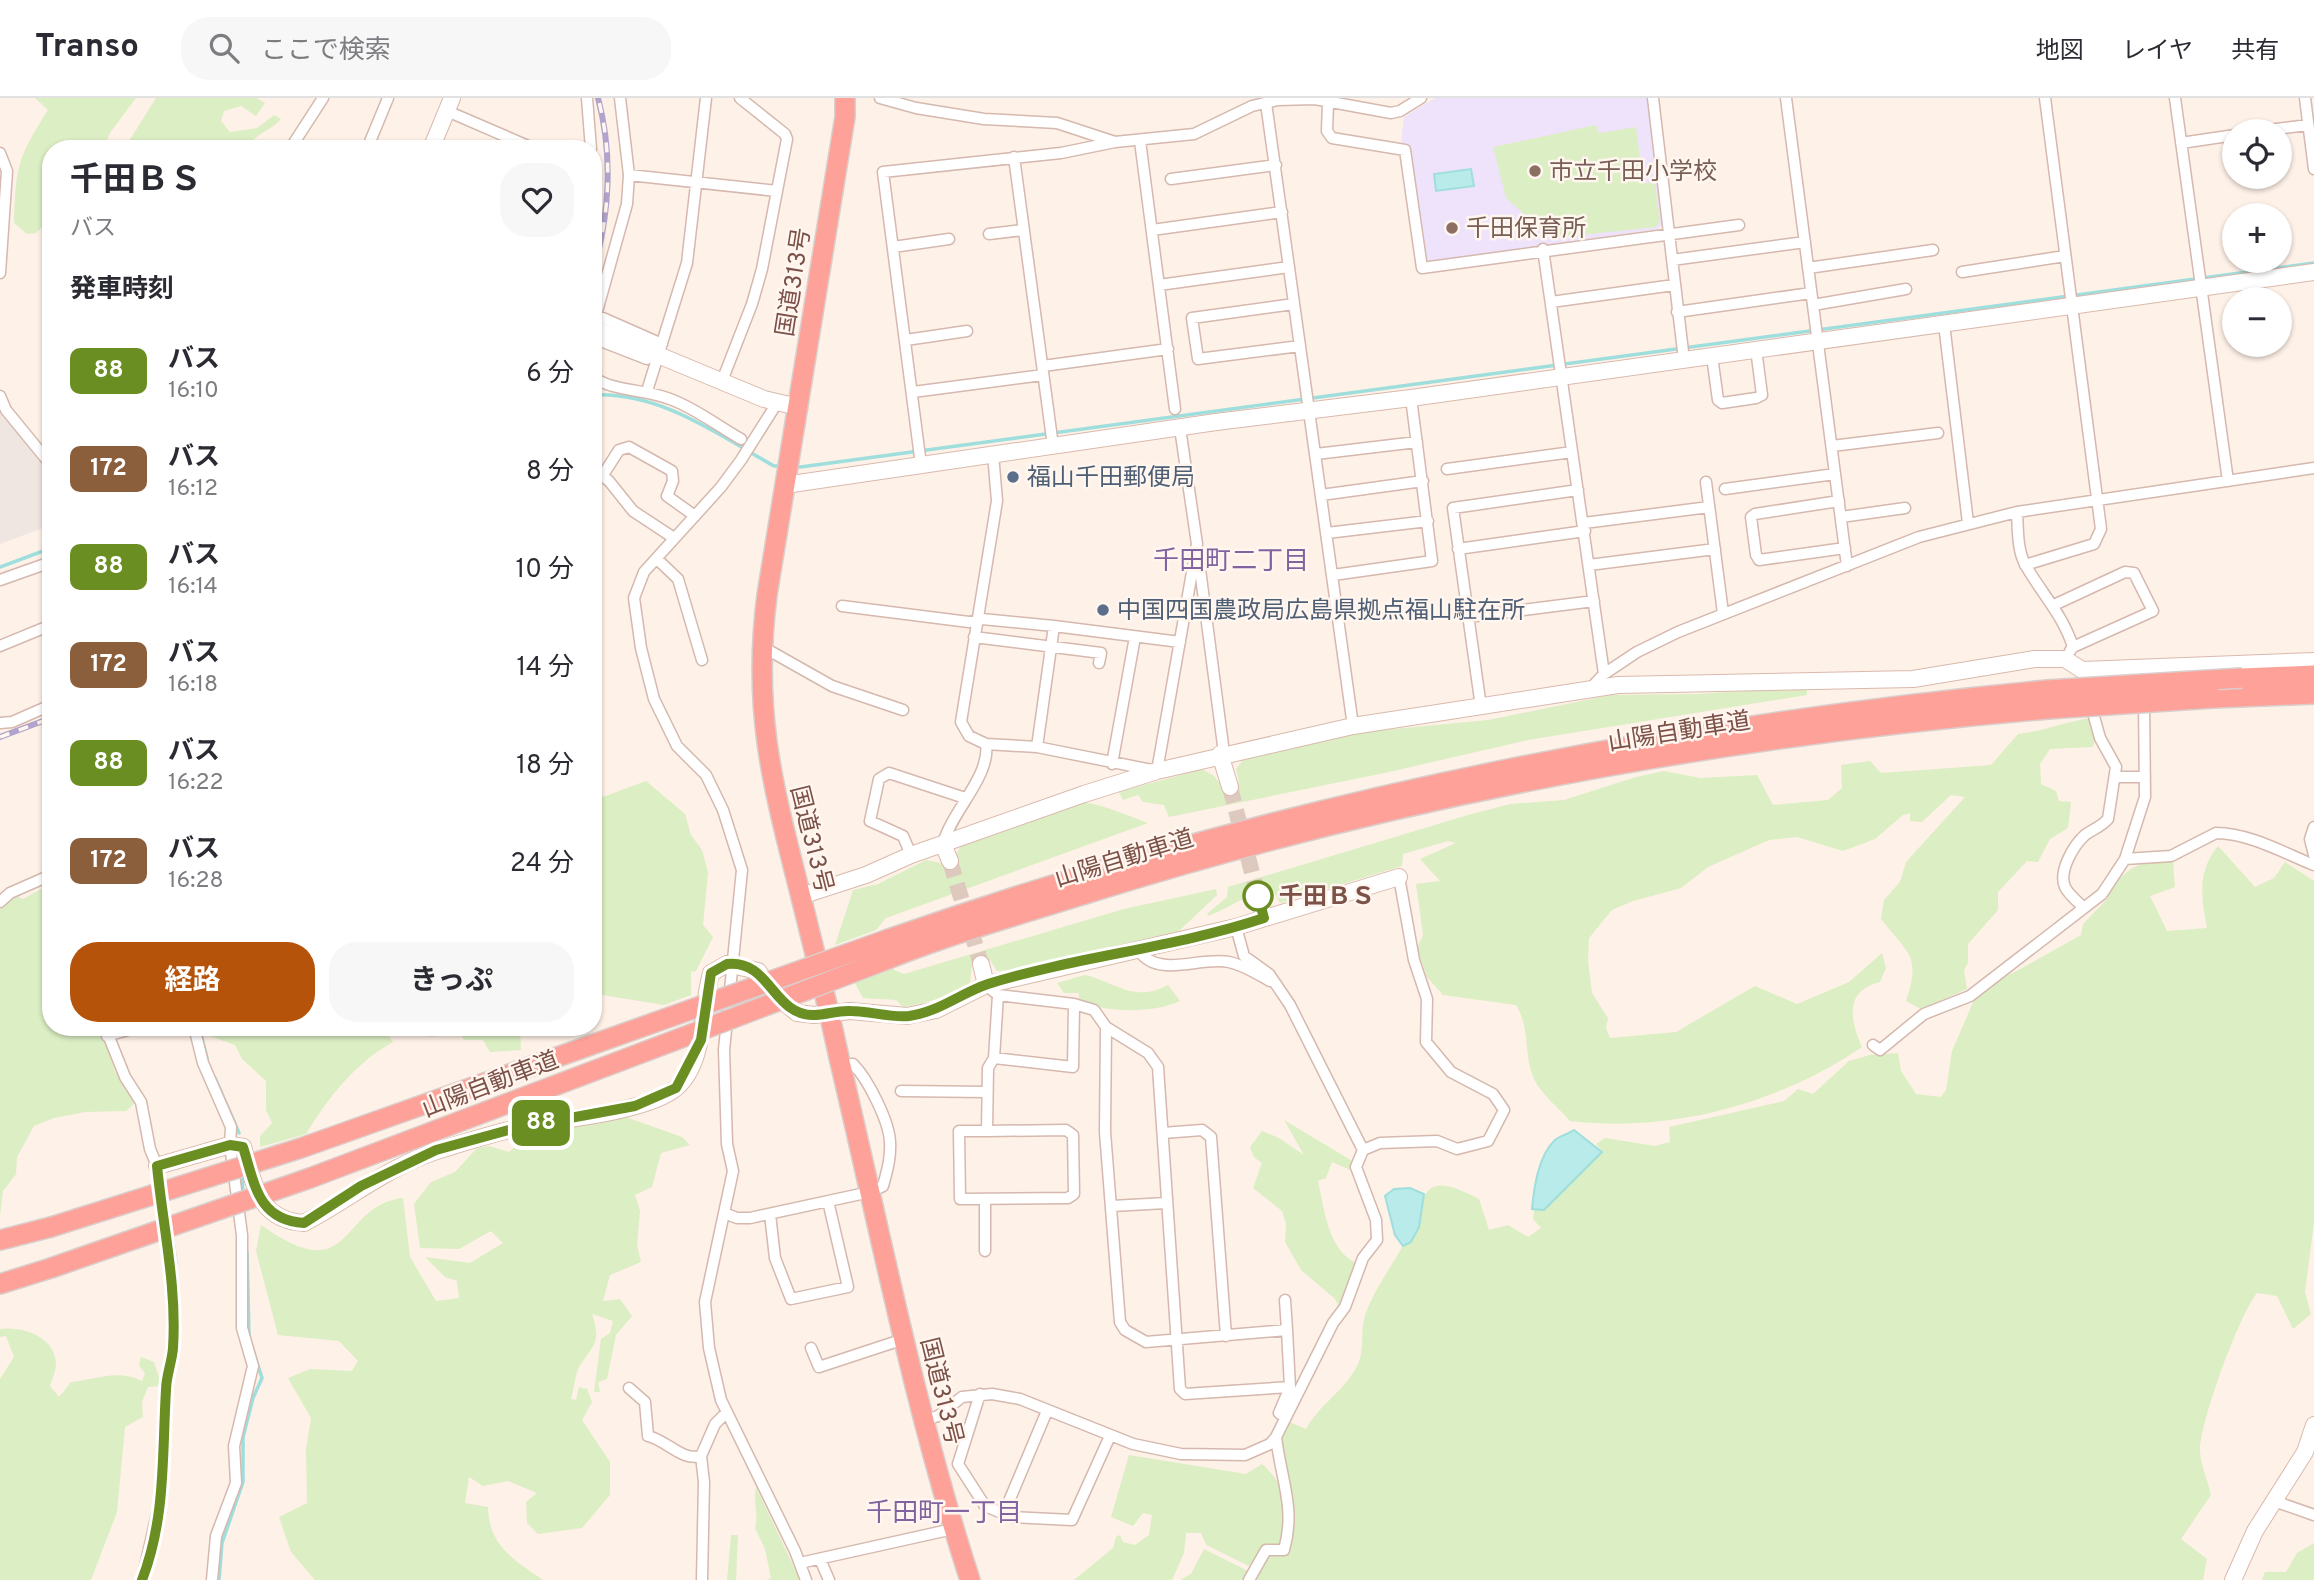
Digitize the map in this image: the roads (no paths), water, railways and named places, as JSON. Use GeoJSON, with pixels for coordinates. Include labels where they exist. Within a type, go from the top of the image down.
{"type":"FeatureCollection","features":[{"type":"Feature","properties":{"kind":"highway","name":"国道313号"},"geometry":{"type":"LineString","coordinates":[[845,98],[845,117],[761,649],[762,716],[770,776],[829,1013],[904,1339],[953,1529],[969,1580]]}},
{"type":"Feature","properties":{"kind":"highway","name":"山陽自動車道"},"geometry":{"type":"LineString","coordinates":[[0,1240],[51,1227],[301,1148],[670,1017],[887,950],[1156,872],[1443,800],[1721,748],[2048,700],[2242,678],[2313,680]]}},
{"type":"Feature","properties":{"kind":"highway","name":"山陽自動車道"},"geometry":{"type":"LineString","coordinates":[[2048,700],[2214,698],[2313,680]]}},
{"type":"Feature","properties":{"kind":"highway","name":"山陽自動車道"},"geometry":{"type":"LineString","coordinates":[[0,1284],[310,1178],[673,1041],[887,950]]}},
{"type":"Feature","properties":{"kind":"street"},"geometry":{"type":"LineString","coordinates":[[296,140],[323,98]]}},
{"type":"Feature","properties":{"kind":"street"},"geometry":{"type":"LineString","coordinates":[[371,140],[388,98]]}},
{"type":"Feature","properties":{"kind":"street"},"geometry":{"type":"LineString","coordinates":[[587,98],[590,140]]}},
{"type":"Feature","properties":{"kind":"street"},"geometry":{"type":"LineString","coordinates":[[602,294],[627,204],[629,174],[620,98]]}},
{"type":"Feature","properties":{"kind":"street"},"geometry":{"type":"LineString","coordinates":[[647,391],[687,263],[706,98]]}},
{"type":"Feature","properties":{"kind":"street"},"geometry":{"type":"LineString","coordinates":[[722,381],[752,304],[777,191],[785,134],[740,98]]}},
{"type":"Feature","properties":{"kind":"street"},"geometry":{"type":"LineString","coordinates":[[880,98],[916,108],[984,119],[1057,123],[1115,142]]}},
{"type":"Feature","properties":{"kind":"street"},"geometry":{"type":"LineString","coordinates":[[920,456],[883,172],[1060,153],[1115,142],[1194,134],[1252,106],[1266,103],[1315,99],[1391,113],[1400,111],[1421,98]]}},
{"type":"Feature","properties":{"kind":"street"},"geometry":{"type":"LineString","coordinates":[[1653,98],[1683,352]]}},
{"type":"Feature","properties":{"kind":"street"},"geometry":{"type":"LineString","coordinates":[[1786,98],[1847,566]]}},
{"type":"Feature","properties":{"kind":"street"},"geometry":{"type":"LineString","coordinates":[[2025,565],[2094,544],[2101,529],[2045,98]]}},
{"type":"Feature","properties":{"kind":"street"},"geometry":{"type":"LineString","coordinates":[[2175,98],[2228,481]]}},
{"type":"Feature","properties":{"kind":"street"},"geometry":{"type":"LineString","coordinates":[[2305,98],[2314,169]]}},
{"type":"Feature","properties":{"kind":"street"},"geometry":{"type":"LineString","coordinates":[[1328,102],[1327,131],[1332,138],[1405,150],[1422,268],[1543,249],[1739,225]]}},
{"type":"Feature","properties":{"kind":"street"},"geometry":{"type":"LineString","coordinates":[[1266,103],[1353,726]]}},
{"type":"Feature","properties":{"kind":"street"},"geometry":{"type":"LineString","coordinates":[[435,140],[449,104],[514,140]]}},
{"type":"Feature","properties":{"kind":"street"},"geometry":{"type":"LineString","coordinates":[[2292,127],[2308,125]]}},
{"type":"Feature","properties":{"kind":"street"},"geometry":{"type":"LineString","coordinates":[[2181,143],[2222,137]]}},
{"type":"Feature","properties":{"kind":"street"},"geometry":{"type":"LineString","coordinates":[[1140,141],[1175,409]]}},
{"type":"Feature","properties":{"kind":"street"},"geometry":{"type":"LineString","coordinates":[[0,153],[7,171],[7,184],[0,273]]}},
{"type":"Feature","properties":{"kind":"street"},"geometry":{"type":"LineString","coordinates":[[1014,157],[1052,438]]}},
{"type":"Feature","properties":{"kind":"street"},"geometry":{"type":"LineString","coordinates":[[1171,179],[1276,165]]}},
{"type":"Feature","properties":{"kind":"street"},"geometry":{"type":"LineString","coordinates":[[629,174],[696,184],[777,191]]}},
{"type":"Feature","properties":{"kind":"street"},"geometry":{"type":"LineString","coordinates":[[1152,230],[1282,212]]}},
{"type":"Feature","properties":{"kind":"street"},"geometry":{"type":"LineString","coordinates":[[989,234],[1023,230]]}},
{"type":"Feature","properties":{"kind":"street"},"geometry":{"type":"LineString","coordinates":[[893,247],[949,239]]}},
{"type":"Feature","properties":{"kind":"street"},"geometry":{"type":"LineString","coordinates":[[1672,260],[1805,242]]}},
{"type":"Feature","properties":{"kind":"street"},"geometry":{"type":"LineString","coordinates":[[1543,249],[1605,674]]}},
{"type":"Feature","properties":{"kind":"street"},"geometry":{"type":"LineString","coordinates":[[1808,268],[1933,250]]}},
{"type":"Feature","properties":{"kind":"street"},"geometry":{"type":"LineString","coordinates":[[1962,272],[2066,256]]}},
{"type":"Feature","properties":{"kind":"street"},"geometry":{"type":"LineString","coordinates":[[1159,285],[1289,267]]}},
{"type":"Feature","properties":{"kind":"street"},"geometry":{"type":"LineString","coordinates":[[787,473],[920,456],[993,454],[1052,438],[1180,428],[1308,403],[1411,398],[1562,369],[1683,352],[1712,356],[1756,349],[1816,333],[1944,324],[2071,300],[2201,282],[2314,272]]}},
{"type":"Feature","properties":{"kind":"street"},"geometry":{"type":"LineString","coordinates":[[1551,302],[1674,285]]}},
{"type":"Feature","properties":{"kind":"street"},"geometry":{"type":"LineString","coordinates":[[1677,312],[1906,289]]}},
{"type":"Feature","properties":{"kind":"street"},"geometry":{"type":"LineString","coordinates":[[1294,304],[1192,318],[1198,359],[1300,345]]}},
{"type":"Feature","properties":{"kind":"street"},"geometry":{"type":"LineString","coordinates":[[602,319],[659,353]]}},
{"type":"Feature","properties":{"kind":"street"},"geometry":{"type":"LineString","coordinates":[[1944,324],[1969,523]]}},
{"type":"Feature","properties":{"kind":"street"},"geometry":{"type":"LineString","coordinates":[[602,331],[776,402],[798,407]]}},
{"type":"Feature","properties":{"kind":"street"},"geometry":{"type":"LineString","coordinates":[[906,340],[967,331]]}},
{"type":"Feature","properties":{"kind":"street"},"geometry":{"type":"LineString","coordinates":[[602,340],[659,353]]}},
{"type":"Feature","properties":{"kind":"street"},"geometry":{"type":"LineString","coordinates":[[913,392],[1168,349]]}},
{"type":"Feature","properties":{"kind":"street"},"geometry":{"type":"LineString","coordinates":[[1712,356],[1718,400],[1722,403],[1756,398],[1762,394],[1756,349]]}},
{"type":"Feature","properties":{"kind":"street"},"geometry":{"type":"LineString","coordinates":[[602,384],[647,391],[673,400],[741,439]]}},
{"type":"Feature","properties":{"kind":"street"},"geometry":{"type":"LineString","coordinates":[[0,396],[6,410],[42,455]]}},
{"type":"Feature","properties":{"kind":"street"},"geometry":{"type":"LineString","coordinates":[[1333,575],[1431,563],[1411,398]]}},
{"type":"Feature","properties":{"kind":"street"},"geometry":{"type":"LineString","coordinates":[[776,402],[741,460],[644,572],[634,598],[641,648],[654,699],[677,746],[706,775],[723,810],[742,870],[724,1051],[727,1144],[733,1171],[705,1302],[709,1348],[727,1412],[806,1580]]}},
{"type":"Feature","properties":{"kind":"street"},"geometry":{"type":"LineString","coordinates":[[1180,428],[1222,754],[1230,788]]}},
{"type":"Feature","properties":{"kind":"street"},"geometry":{"type":"LineString","coordinates":[[1832,446],[1938,433]]}},
{"type":"Feature","properties":{"kind":"street"},"geometry":{"type":"LineString","coordinates":[[1316,454],[1417,442]]}},
{"type":"Feature","properties":{"kind":"street"},"geometry":{"type":"LineString","coordinates":[[674,538],[633,511],[603,475],[619,450],[629,447],[672,471],[673,481],[667,496],[695,516]]}},
{"type":"Feature","properties":{"kind":"street"},"geometry":{"type":"LineString","coordinates":[[1447,469],[1572,452]]}},
{"type":"Feature","properties":{"kind":"street"},"geometry":{"type":"LineString","coordinates":[[993,454],[998,501],[961,722],[969,736],[986,744],[1037,747],[1157,771]]}},
{"type":"Feature","properties":{"kind":"street"},"geometry":{"type":"LineString","coordinates":[[1589,690],[1605,674],[1637,652],[1723,613],[1919,537],[2017,512],[2314,468]]}},
{"type":"Feature","properties":{"kind":"street"},"geometry":{"type":"LineString","coordinates":[[1726,489],[1835,474]]}},
{"type":"Feature","properties":{"kind":"street"},"geometry":{"type":"LineString","coordinates":[[1321,495],[1423,481]]}},
{"type":"Feature","properties":{"kind":"street"},"geometry":{"type":"LineString","coordinates":[[1706,482],[1723,613]]}},
{"type":"Feature","properties":{"kind":"street"},"geometry":{"type":"LineString","coordinates":[[1481,707],[1453,508],[1578,490]]}},
{"type":"Feature","properties":{"kind":"street"},"geometry":{"type":"LineString","coordinates":[[1839,501],[1755,514],[1751,517],[1759,560],[1845,548]]}},
{"type":"Feature","properties":{"kind":"street"},"geometry":{"type":"LineString","coordinates":[[1458,549],[1709,507]]}},
{"type":"Feature","properties":{"kind":"street"},"geometry":{"type":"LineString","coordinates":[[1841,517],[1905,508]]}},
{"type":"Feature","properties":{"kind":"street"},"geometry":{"type":"LineString","coordinates":[[2017,512],[2025,565],[2054,605],[2069,653],[2082,670],[2099,738],[2116,767],[2108,819],[2103,826],[2084,836],[2068,857],[2065,887],[2084,908]]}},
{"type":"Feature","properties":{"kind":"street"},"geometry":{"type":"LineString","coordinates":[[1327,533],[1428,521]]}},
{"type":"Feature","properties":{"kind":"street"},"geometry":{"type":"LineString","coordinates":[[1157,771],[1196,544]]}},
{"type":"Feature","properties":{"kind":"street"},"geometry":{"type":"LineString","coordinates":[[1589,565],[1715,549]]}},
{"type":"Feature","properties":{"kind":"street"},"geometry":{"type":"LineString","coordinates":[[657,559],[678,579],[702,660]]}},
{"type":"Feature","properties":{"kind":"street"},"geometry":{"type":"LineString","coordinates":[[0,580],[42,565]]}},
{"type":"Feature","properties":{"kind":"street"},"geometry":{"type":"LineString","coordinates":[[801,896],[866,875],[911,855],[1157,771],[1353,726],[1618,684],[1913,679],[2069,653],[2153,611],[2134,573],[2125,572],[2054,605]]}},
{"type":"Feature","properties":{"kind":"street"},"geometry":{"type":"LineString","coordinates":[[1468,617],[1594,601]]}},
{"type":"Feature","properties":{"kind":"street"},"geometry":{"type":"LineString","coordinates":[[842,606],[1054,626],[1180,642]]}},
{"type":"Feature","properties":{"kind":"street"},"geometry":{"type":"LineString","coordinates":[[1037,747],[1054,626]]}},
{"type":"Feature","properties":{"kind":"street"},"geometry":{"type":"LineString","coordinates":[[0,646],[42,629]]}},
{"type":"Feature","properties":{"kind":"street"},"geometry":{"type":"LineString","coordinates":[[974,637],[1101,653],[1099,663]]}},
{"type":"Feature","properties":{"kind":"street"},"geometry":{"type":"LineString","coordinates":[[1112,764],[1135,637]]}},
{"type":"Feature","properties":{"kind":"street"},"geometry":{"type":"LineString","coordinates":[[761,649],[770,650],[832,685],[903,710]]}},
{"type":"Feature","properties":{"kind":"street"},"geometry":{"type":"LineString","coordinates":[[2082,670],[2143,667],[2313,680]]}},
{"type":"Feature","properties":{"kind":"street"},"geometry":{"type":"LineString","coordinates":[[1873,1045],[1880,1050],[1924,1014],[1970,996],[2102,894],[2125,859],[2146,797],[2143,667]]}},
{"type":"Feature","properties":{"kind":"street"},"geometry":{"type":"LineString","coordinates":[[0,723],[12,722],[42,709]]}},
{"type":"Feature","properties":{"kind":"street"},"geometry":{"type":"LineString","coordinates":[[950,861],[943,844],[965,798],[985,765],[986,744]]}},
{"type":"Feature","properties":{"kind":"street"},"geometry":{"type":"LineString","coordinates":[[911,855],[904,836],[870,821],[879,779],[889,773],[965,798]]}},
{"type":"Feature","properties":{"kind":"street"},"geometry":{"type":"LineString","coordinates":[[2115,777],[2145,777]]}},
{"type":"Feature","properties":{"kind":"street"},"geometry":{"type":"LineString","coordinates":[[2314,827],[2310,839],[2314,855]]}},
{"type":"Feature","properties":{"kind":"street"},"geometry":{"type":"LineString","coordinates":[[2125,859],[2129,861],[2137,857],[2171,856],[2216,833],[2224,833],[2243,837],[2314,865]]}},
{"type":"Feature","properties":{"kind":"street"},"geometry":{"type":"LineString","coordinates":[[157,1166],[230,1145],[243,1147],[266,1208],[280,1220],[304,1223],[361,1186],[436,1150],[516,1128],[635,1106],[659,1098],[676,1088],[701,1040],[711,973],[733,963],[758,971],[780,999],[797,1013],[814,1015],[850,1011],[907,1016],[936,1010],[992,990],[1236,927],[1399,877],[1414,960],[1427,999],[1426,1042],[1451,1072],[1493,1094],[1504,1110],[1488,1141],[1457,1149],[1437,1141],[1380,1143],[1363,1150],[1356,1167],[1376,1220],[1377,1240],[1363,1258],[1345,1307],[1333,1323],[1270,1444],[1253,1452],[1216,1455],[1159,1450],[1110,1436],[1020,1399],[980,1394],[962,1397],[938,1416],[925,1420]]}},
{"type":"Feature","properties":{"kind":"street"},"geometry":{"type":"LineString","coordinates":[[0,902],[10,893],[42,880]]}},
{"type":"Feature","properties":{"kind":"street"},"geometry":{"type":"LineString","coordinates":[[1258,896],[1264,918]]}},
{"type":"Feature","properties":{"kind":"street"},"geometry":{"type":"LineString","coordinates":[[1236,927],[1244,956],[1260,965],[1290,1005],[1363,1150]]}},
{"type":"Feature","properties":{"kind":"street"},"geometry":{"type":"LineString","coordinates":[[1139,951],[1144,959],[1158,964],[1227,961],[1275,984]]}},
{"type":"Feature","properties":{"kind":"street"},"geometry":{"type":"LineString","coordinates":[[981,964],[992,990],[994,1058],[988,1068],[987,1131]]}},
{"type":"Feature","properties":{"kind":"street"},"geometry":{"type":"LineString","coordinates":[[992,990],[1094,1010],[1107,1027],[1148,1053],[1158,1067],[1180,1389],[1185,1394],[1290,1387]]}},
{"type":"Feature","properties":{"kind":"street"},"geometry":{"type":"LineString","coordinates":[[994,1058],[1073,1067],[1074,1004]]}},
{"type":"Feature","properties":{"kind":"street"},"geometry":{"type":"LineString","coordinates":[[1107,1027],[1105,1132],[1120,1322],[1125,1330],[1146,1342],[1287,1330]]}},
{"type":"Feature","properties":{"kind":"street"},"geometry":{"type":"LineString","coordinates":[[108,1036],[125,1077],[141,1102],[150,1149],[157,1166],[161,1210],[171,1261],[173,1349],[166,1388],[163,1492],[142,1580]]}},
{"type":"Feature","properties":{"kind":"street"},"geometry":{"type":"LineString","coordinates":[[196,1036],[204,1063],[231,1127],[230,1145],[242,1235],[242,1328],[253,1366],[234,1446],[236,1483],[216,1536],[212,1580]]}},
{"type":"Feature","properties":{"kind":"street"},"geometry":{"type":"LineString","coordinates":[[724,1213],[737,1218],[770,1214],[870,1192],[883,1186],[890,1159],[891,1139],[874,1089],[853,1064],[841,1066]]}},
{"type":"Feature","properties":{"kind":"street"},"geometry":{"type":"LineString","coordinates":[[901,1091],[987,1092]]}},
{"type":"Feature","properties":{"kind":"street"},"geometry":{"type":"LineString","coordinates":[[1066,1130],[1073,1135],[1074,1194],[1068,1198],[960,1199],[959,1131],[987,1131],[1066,1130]]}},
{"type":"Feature","properties":{"kind":"street"},"geometry":{"type":"LineString","coordinates":[[1163,1133],[1202,1130],[1211,1137],[1226,1335]]}},
{"type":"Feature","properties":{"kind":"street"},"geometry":{"type":"LineString","coordinates":[[985,1199],[985,1251]]}},
{"type":"Feature","properties":{"kind":"street"},"geometry":{"type":"LineString","coordinates":[[770,1214],[775,1258],[791,1299],[848,1287],[828,1201]]}},
{"type":"Feature","properties":{"kind":"street"},"geometry":{"type":"LineString","coordinates":[[1112,1206],[1166,1203]]}},
{"type":"Feature","properties":{"kind":"street"},"geometry":{"type":"LineString","coordinates":[[1285,1300],[1290,1387],[1279,1413],[1285,1418]]}},
{"type":"Feature","properties":{"kind":"street"},"geometry":{"type":"LineString","coordinates":[[811,1348],[818,1367],[904,1339]]}},
{"type":"Feature","properties":{"kind":"street"},"geometry":{"type":"LineString","coordinates":[[629,1388],[645,1402],[649,1436],[664,1440],[679,1453],[692,1458],[701,1456]]}},
{"type":"Feature","properties":{"kind":"street"},"geometry":{"type":"LineString","coordinates":[[980,1394],[958,1464],[985,1506],[1012,1517],[1072,1520],[1110,1436]]}},
{"type":"Feature","properties":{"kind":"street"},"geometry":{"type":"LineString","coordinates":[[1004,1513],[1047,1411]]}},
{"type":"Feature","properties":{"kind":"street"},"geometry":{"type":"LineString","coordinates":[[702,1580],[704,1482],[701,1456],[715,1424],[727,1412]]}},
{"type":"Feature","properties":{"kind":"street"},"geometry":{"type":"LineString","coordinates":[[2233,1580],[2274,1501],[2305,1452],[2314,1425]]}},
{"type":"Feature","properties":{"kind":"street"},"geometry":{"type":"LineString","coordinates":[[1249,1580],[1266,1550],[1284,1550],[1290,1530],[1291,1511],[1281,1476],[1276,1437]]}},
{"type":"Feature","properties":{"kind":"street"},"geometry":{"type":"LineString","coordinates":[[2274,1501],[2314,1515]]}},
{"type":"Feature","properties":{"kind":"street"},"geometry":{"type":"LineString","coordinates":[[800,1563],[953,1529]]}},
{"type":"Feature","properties":{"kind":"street"},"geometry":{"type":"LineString","coordinates":[[820,1559],[829,1580]]}},
{"type":"Feature","properties":{"kind":"water"},"geometry":{"type":"Polygon","coordinates":[[[1471,169],[1474,186],[1436,191],[1434,174],[1471,169]]]}},
{"type":"Feature","properties":{"kind":"water"},"geometry":{"type":"Polygon","coordinates":[[[1574,1130],[1602,1152],[1544,1210],[1532,1209],[1541,1163],[1549,1147],[1555,1140],[1574,1130]]]}},
{"type":"Feature","properties":{"kind":"water"},"geometry":{"type":"Polygon","coordinates":[[[1410,1188],[1424,1194],[1419,1227],[1411,1242],[1403,1246],[1395,1235],[1385,1196],[1394,1189],[1410,1188]]]}},
{"type":"Feature","properties":{"kind":"waterway"},"geometry":{"type":"LineString","coordinates":[[793,468],[2314,263]]}},
{"type":"Feature","properties":{"kind":"waterway"},"geometry":{"type":"LineString","coordinates":[[602,395],[642,400],[688,417],[774,466],[782,466]]}},
{"type":"Feature","properties":{"kind":"waterway"},"geometry":{"type":"LineString","coordinates":[[0,567],[42,551]]}},
{"type":"Feature","properties":{"kind":"waterway"},"geometry":{"type":"LineString","coordinates":[[201,1036],[207,1058]]}},
{"type":"Feature","properties":{"kind":"waterway"},"geometry":{"type":"LineString","coordinates":[[215,1078],[239,1133]]}},
{"type":"Feature","properties":{"kind":"waterway"},"geometry":{"type":"LineString","coordinates":[[242,1172],[243,1196]]}},
{"type":"Feature","properties":{"kind":"waterway"},"geometry":{"type":"LineString","coordinates":[[247,1252],[249,1335]]}},
{"type":"Feature","properties":{"kind":"waterway"},"geometry":{"type":"LineString","coordinates":[[219,1580],[222,1543],[243,1482],[243,1437],[253,1398],[262,1378],[253,1350]]}},
{"type":"Feature","properties":{"kind":"tunnel"},"geometry":{"type":"LineString","coordinates":[[1230,787],[1258,896]]}},
{"type":"Feature","properties":{"kind":"tunnel"},"geometry":{"type":"LineString","coordinates":[[950,861],[981,964]]}},
{"type":"Feature","properties":{"kind":"railway"},"geometry":{"type":"LineString","coordinates":[[598,98],[606,141],[608,184],[602,234]]}},
{"type":"Feature","properties":{"kind":"railway"},"geometry":{"type":"LineString","coordinates":[[0,737],[42,721]]}},
{"type":"Feature","properties":{"kind":"place","name":"市立千田小学校"},"geometry":{"type":"Point","coordinates":[1535,171]}},
{"type":"Feature","properties":{"kind":"place","name":"千田保育所"},"geometry":{"type":"Point","coordinates":[1452,228]}},
{"type":"Feature","properties":{"kind":"place","name":"福山千田郵便局"},"geometry":{"type":"Point","coordinates":[1013,477]}},
{"type":"Feature","properties":{"kind":"place","name":"中国四国農政局広島県拠点福山駐在所"},"geometry":{"type":"Point","coordinates":[1103,610]}},
{"type":"Feature","properties":{"kind":"place","name":"千田ＢＳ"},"geometry":{"type":"Point","coordinates":[1258,896]}},
{"type":"Feature","properties":{"kind":"district","name":"千田町二丁目"},"geometry":{"type":"Point","coordinates":[1231,560]}},
{"type":"Feature","properties":{"kind":"district","name":"千田町一丁目"},"geometry":{"type":"Point","coordinates":[944,1512]}}]}
